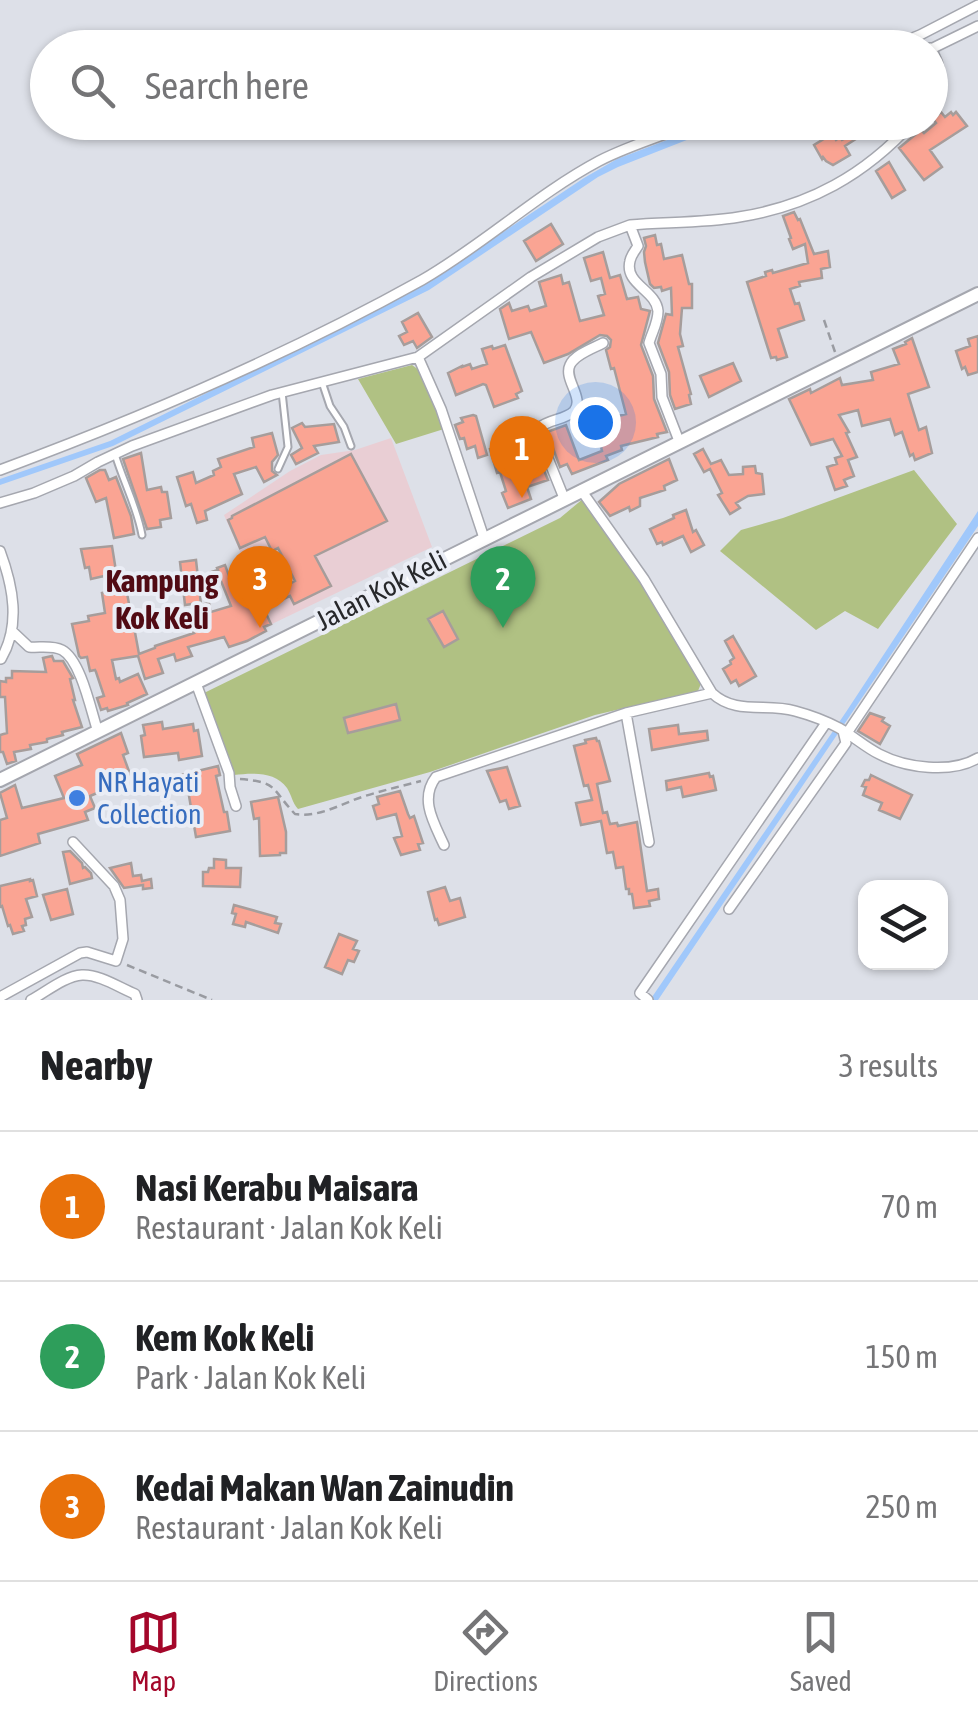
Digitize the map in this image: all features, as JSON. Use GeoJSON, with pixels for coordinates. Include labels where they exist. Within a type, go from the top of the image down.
{"type":"FeatureCollection","features":[{"type":"Feature","properties":{"kind":"street"},"geometry":{"type":"LineString","coordinates":[[932,30],[978,5]]}},
{"type":"Feature","properties":{"kind":"street"},"geometry":{"type":"LineString","coordinates":[[948,40],[978,26]]}},
{"type":"Feature","properties":{"kind":"street"},"geometry":{"type":"LineString","coordinates":[[0,470],[158,408],[372,306],[446,265],[594,164],[653,140]]}},
{"type":"Feature","properties":{"kind":"street"},"geometry":{"type":"LineString","coordinates":[[0,502],[34,493],[115,454],[282,392],[418,357],[532,277],[598,237],[630,224],[734,218],[820,194],[855,173],[896,140]]}},
{"type":"Feature","properties":{"kind":"street"},"geometry":{"type":"LineString","coordinates":[[630,224],[638,246],[630,266],[636,283],[657,306],[656,324],[648,343],[679,441]]}},
{"type":"Feature","properties":{"kind":"street","name":"Jalan Kok Keli"},"geometry":{"type":"LineString","coordinates":[[0,780],[978,294]]}},
{"type":"Feature","properties":{"kind":"street"},"geometry":{"type":"LineString","coordinates":[[564,498],[539,428],[544,422],[575,410],[570,365],[603,342]]}},
{"type":"Feature","properties":{"kind":"street"},"geometry":{"type":"LineString","coordinates":[[418,357],[441,409],[484,538]]}},
{"type":"Feature","properties":{"kind":"street"},"geometry":{"type":"LineString","coordinates":[[582,490],[644,579],[712,694],[720,701],[733,706],[794,710],[838,728],[879,755],[905,763],[951,768],[978,758]]}},
{"type":"Feature","properties":{"kind":"street"},"geometry":{"type":"LineString","coordinates":[[644,997],[978,538]]}},
{"type":"Feature","properties":{"kind":"street"},"geometry":{"type":"LineString","coordinates":[[0,551],[14,614],[1,659]]}},
{"type":"Feature","properties":{"kind":"street"},"geometry":{"type":"LineString","coordinates":[[12,631],[29,647],[55,648],[70,657],[98,732]]}},
{"type":"Feature","properties":{"kind":"street"},"geometry":{"type":"LineString","coordinates":[[196,683],[229,773],[236,806]]}},
{"type":"Feature","properties":{"kind":"street"},"geometry":{"type":"LineString","coordinates":[[444,845],[428,805],[432,780],[626,713],[712,694]]}},
{"type":"Feature","properties":{"kind":"street"},"geometry":{"type":"LineString","coordinates":[[626,713],[649,842]]}},
{"type":"Feature","properties":{"kind":"street"},"geometry":{"type":"LineString","coordinates":[[729,909],[846,743],[838,728]]}},
{"type":"Feature","properties":{"kind":"street"},"geometry":{"type":"LineString","coordinates":[[0,997],[80,952],[116,960],[123,939],[120,900],[114,886],[73,842]]}},
{"type":"Feature","properties":{"kind":"street"},"geometry":{"type":"LineString","coordinates":[[31,1000],[82,975],[94,976],[135,994],[137,1000]]}},
{"type":"Feature","properties":{"kind":"lane"},"geometry":{"type":"LineString","coordinates":[[322,382],[351,446]]}},
{"type":"Feature","properties":{"kind":"lane"},"geometry":{"type":"LineString","coordinates":[[278,470],[288,448],[282,392]]}},
{"type":"Feature","properties":{"kind":"lane"},"geometry":{"type":"LineString","coordinates":[[115,454],[142,535]]}},
{"type":"Feature","properties":{"kind":"path"},"geometry":{"type":"LineString","coordinates":[[824,320],[839,363]]}},
{"type":"Feature","properties":{"kind":"path"},"geometry":{"type":"LineString","coordinates":[[229,773],[234,778],[265,781],[295,814],[306,816],[360,797],[432,780]]}},
{"type":"Feature","properties":{"kind":"path"},"geometry":{"type":"LineString","coordinates":[[116,960],[212,1000]]}},
{"type":"Feature","properties":{"kind":"shaded area"},"geometry":{"type":"Polygon","coordinates":[[[391,438],[432,547],[272,624],[224,515],[321,455],[355,450],[391,438]]]}},
{"type":"Feature","properties":{"kind":"green space"},"geometry":{"type":"Polygon","coordinates":[[[412,365],[419,370],[444,429],[396,444],[358,379],[412,365]]]}},
{"type":"Feature","properties":{"kind":"green space"},"geometry":{"type":"Polygon","coordinates":[[[914,470],[957,524],[878,629],[845,611],[816,630],[720,551],[741,530],[914,470]]]}},
{"type":"Feature","properties":{"kind":"green space"},"geometry":{"type":"Polygon","coordinates":[[[584,498],[638,575],[702,681],[698,691],[595,715],[430,772],[298,809],[282,782],[270,776],[234,775],[204,693],[560,518],[584,498]]]}},
{"type":"Feature","properties":{"kind":"water"},"geometry":{"type":"Polygon","coordinates":[[[667,140],[687,140],[598,177],[429,290],[113,446],[0,485],[0,479],[110,441],[424,285],[617,159],[667,140]]]}},
{"type":"Feature","properties":{"kind":"water"},"geometry":{"type":"Polygon","coordinates":[[[978,511],[978,526],[658,1000],[650,1000],[846,712],[978,511]]]}},
{"type":"Feature","properties":{"kind":"building"},"geometry":{"type":"Polygon","coordinates":[[[951,112],[956,112],[967,126],[948,138],[951,112]]]}},
{"type":"Feature","properties":{"kind":"building"},"geometry":{"type":"Polygon","coordinates":[[[822,140],[854,140],[845,146],[850,155],[833,165],[822,159],[814,145],[822,140]]]}},
{"type":"Feature","properties":{"kind":"building"},"geometry":{"type":"Polygon","coordinates":[[[909,140],[945,140],[930,150],[942,167],[924,180],[899,148],[909,140]]]}},
{"type":"Feature","properties":{"kind":"building"},"geometry":{"type":"Polygon","coordinates":[[[889,162],[905,190],[892,198],[876,171],[889,162]]]}},
{"type":"Feature","properties":{"kind":"building"},"geometry":{"type":"Polygon","coordinates":[[[794,212],[814,254],[828,251],[830,267],[821,269],[822,278],[799,282],[800,286],[790,289],[804,320],[778,329],[787,357],[777,360],[771,358],[747,282],[766,276],[765,272],[808,263],[805,244],[793,249],[789,239],[783,216],[794,212]]]}},
{"type":"Feature","properties":{"kind":"building"},"geometry":{"type":"Polygon","coordinates":[[[551,224],[563,244],[536,261],[524,241],[551,224]]]}},
{"type":"Feature","properties":{"kind":"building"},"geometry":{"type":"Polygon","coordinates":[[[655,235],[664,259],[682,255],[692,284],[692,308],[682,308],[683,346],[678,347],[691,404],[675,409],[669,372],[658,343],[666,314],[672,315],[671,288],[662,291],[650,284],[645,262],[644,238],[655,235]]]}},
{"type":"Feature","properties":{"kind":"building"},"geometry":{"type":"Polygon","coordinates":[[[603,252],[610,278],[620,275],[627,299],[638,297],[641,309],[650,311],[641,345],[653,376],[654,399],[667,432],[621,446],[622,450],[606,456],[608,460],[572,474],[567,464],[560,467],[547,432],[566,425],[579,460],[602,451],[595,422],[626,414],[606,350],[611,340],[600,335],[544,363],[531,332],[509,339],[500,309],[509,303],[512,311],[546,306],[539,282],[561,275],[563,284],[569,282],[580,321],[604,315],[598,296],[605,294],[601,278],[591,281],[584,258],[603,252]]]}},
{"type":"Feature","properties":{"kind":"building"},"geometry":{"type":"Polygon","coordinates":[[[418,313],[432,337],[417,348],[413,341],[404,345],[399,336],[407,332],[402,322],[418,313]]]}},
{"type":"Feature","properties":{"kind":"building"},"geometry":{"type":"Polygon","coordinates":[[[978,336],[978,372],[968,375],[956,351],[970,346],[968,339],[978,336]]]}},
{"type":"Feature","properties":{"kind":"building"},"geometry":{"type":"Polygon","coordinates":[[[912,338],[929,387],[908,394],[919,430],[926,427],[932,453],[915,460],[913,454],[910,456],[902,432],[895,435],[890,419],[862,426],[858,410],[839,415],[857,457],[848,460],[854,476],[844,480],[847,486],[835,490],[827,467],[837,464],[835,458],[842,456],[833,439],[811,445],[789,399],[840,378],[842,385],[873,380],[871,372],[899,364],[893,349],[912,338]]]}},
{"type":"Feature","properties":{"kind":"building"},"geometry":{"type":"Polygon","coordinates":[[[505,345],[522,391],[516,394],[518,398],[494,407],[483,384],[456,395],[448,373],[470,364],[472,369],[487,364],[482,349],[505,345]]]}},
{"type":"Feature","properties":{"kind":"building"},"geometry":{"type":"Polygon","coordinates":[[[733,363],[741,381],[709,397],[700,376],[733,363]]]}},
{"type":"Feature","properties":{"kind":"building"},"geometry":{"type":"Polygon","coordinates":[[[473,415],[487,455],[478,458],[475,446],[467,449],[455,425],[463,422],[461,418],[473,415]]]}},
{"type":"Feature","properties":{"kind":"building"},"geometry":{"type":"Polygon","coordinates":[[[302,423],[305,427],[334,424],[339,442],[314,446],[318,453],[296,464],[291,455],[302,448],[292,428],[302,423]]]}},
{"type":"Feature","properties":{"kind":"building"},"geometry":{"type":"Polygon","coordinates":[[[528,423],[548,480],[527,487],[531,499],[508,508],[502,493],[506,491],[490,449],[515,442],[510,428],[528,423]]]}},
{"type":"Feature","properties":{"kind":"building"},"geometry":{"type":"Polygon","coordinates":[[[272,433],[278,455],[272,462],[272,471],[277,475],[264,482],[256,467],[234,474],[242,494],[205,511],[207,520],[197,523],[191,504],[186,506],[177,477],[193,472],[196,483],[214,475],[213,471],[221,467],[218,459],[254,447],[252,438],[272,433]]]}},
{"type":"Feature","properties":{"kind":"building"},"geometry":{"type":"Polygon","coordinates":[[[703,449],[711,464],[721,460],[729,475],[743,474],[743,467],[755,466],[756,473],[762,474],[764,494],[736,503],[740,508],[730,514],[718,495],[722,493],[710,469],[704,472],[694,454],[703,449]]]}},
{"type":"Feature","properties":{"kind":"building"},"geometry":{"type":"Polygon","coordinates":[[[141,453],[147,490],[161,487],[162,492],[167,492],[171,518],[160,520],[161,527],[147,529],[123,459],[141,453]]]}},
{"type":"Feature","properties":{"kind":"building"},"geometry":{"type":"Polygon","coordinates":[[[351,454],[387,521],[315,556],[331,586],[294,604],[290,596],[264,609],[271,624],[247,641],[229,647],[224,637],[188,647],[192,656],[176,661],[174,654],[158,659],[163,673],[145,679],[138,656],[112,660],[116,679],[120,682],[138,674],[147,694],[128,705],[101,710],[97,698],[104,696],[96,672],[90,671],[87,657],[79,656],[72,624],[105,613],[102,593],[107,592],[104,576],[91,579],[81,549],[112,546],[115,590],[126,588],[129,628],[134,627],[139,654],[198,628],[192,604],[185,605],[180,562],[196,560],[201,605],[209,603],[211,612],[231,606],[221,581],[215,583],[211,572],[225,565],[234,589],[250,586],[252,592],[269,583],[274,592],[295,581],[278,548],[272,551],[265,537],[240,548],[228,520],[351,454]]]}},
{"type":"Feature","properties":{"kind":"building"},"geometry":{"type":"Polygon","coordinates":[[[669,459],[677,480],[664,486],[665,490],[640,498],[640,506],[610,516],[599,502],[619,484],[669,459]]]}},
{"type":"Feature","properties":{"kind":"building"},"geometry":{"type":"Polygon","coordinates":[[[105,470],[109,480],[116,477],[134,534],[114,538],[106,498],[96,502],[86,478],[105,470]]]}},
{"type":"Feature","properties":{"kind":"building"},"geometry":{"type":"Polygon","coordinates":[[[686,510],[693,532],[696,530],[704,545],[691,552],[683,536],[657,544],[650,529],[686,510]]]}},
{"type":"Feature","properties":{"kind":"building"},"geometry":{"type":"Polygon","coordinates":[[[443,611],[458,639],[444,647],[428,619],[443,611]]]}},
{"type":"Feature","properties":{"kind":"building"},"geometry":{"type":"Polygon","coordinates":[[[733,636],[756,676],[739,686],[736,680],[731,683],[723,669],[734,658],[725,641],[733,636]]]}},
{"type":"Feature","properties":{"kind":"building"},"geometry":{"type":"Polygon","coordinates":[[[52,656],[54,661],[63,661],[73,678],[73,700],[82,727],[30,745],[31,749],[14,752],[16,761],[7,764],[0,752],[0,735],[7,733],[0,681],[12,678],[12,671],[46,672],[43,658],[52,656]]]}},
{"type":"Feature","properties":{"kind":"building"},"geometry":{"type":"Polygon","coordinates":[[[396,704],[400,720],[348,733],[344,718],[396,704]]]}},
{"type":"Feature","properties":{"kind":"building"},"geometry":{"type":"Polygon","coordinates":[[[870,713],[884,718],[882,721],[890,726],[880,744],[858,731],[870,713]]]}},
{"type":"Feature","properties":{"kind":"building"},"geometry":{"type":"Polygon","coordinates":[[[162,722],[163,729],[193,724],[194,731],[198,730],[202,756],[179,760],[178,753],[144,757],[143,725],[162,722]]]}},
{"type":"Feature","properties":{"kind":"building"},"geometry":{"type":"Polygon","coordinates":[[[678,725],[679,734],[707,731],[708,740],[652,750],[649,729],[678,725]]]}},
{"type":"Feature","properties":{"kind":"building"},"geometry":{"type":"Polygon","coordinates":[[[121,733],[130,774],[107,783],[109,788],[90,796],[95,808],[85,812],[88,820],[38,834],[40,843],[0,856],[0,820],[7,818],[0,793],[15,785],[22,808],[64,798],[55,776],[82,765],[77,754],[121,733]]]}},
{"type":"Feature","properties":{"kind":"building"},"geometry":{"type":"Polygon","coordinates":[[[596,738],[610,781],[597,784],[603,813],[607,812],[610,824],[637,822],[647,891],[658,889],[659,899],[649,901],[650,906],[634,908],[623,867],[616,868],[613,852],[607,853],[601,821],[581,825],[576,803],[592,800],[588,785],[584,786],[574,746],[596,738]]]}},
{"type":"Feature","properties":{"kind":"building"},"geometry":{"type":"Polygon","coordinates":[[[218,766],[220,775],[216,776],[230,831],[196,837],[188,790],[185,791],[181,775],[218,766]]]}},
{"type":"Feature","properties":{"kind":"building"},"geometry":{"type":"Polygon","coordinates":[[[507,767],[520,806],[509,809],[506,800],[500,802],[487,771],[507,767]]]}},
{"type":"Feature","properties":{"kind":"building"},"geometry":{"type":"Polygon","coordinates":[[[709,773],[716,790],[683,797],[681,787],[667,790],[666,781],[709,773]]]}},
{"type":"Feature","properties":{"kind":"building"},"geometry":{"type":"Polygon","coordinates":[[[871,775],[912,795],[900,819],[879,810],[882,803],[863,795],[866,787],[862,786],[871,775]]]}},
{"type":"Feature","properties":{"kind":"building"},"geometry":{"type":"Polygon","coordinates":[[[400,791],[423,843],[418,844],[420,850],[401,855],[394,838],[402,836],[396,814],[377,819],[373,806],[379,804],[377,797],[400,791]]]}},
{"type":"Feature","properties":{"kind":"building"},"geometry":{"type":"Polygon","coordinates":[[[278,797],[286,853],[260,856],[259,818],[254,819],[251,802],[278,797]]]}},
{"type":"Feature","properties":{"kind":"building"},"geometry":{"type":"Polygon","coordinates":[[[70,851],[92,878],[70,884],[63,852],[70,851]]]}},
{"type":"Feature","properties":{"kind":"building"},"geometry":{"type":"Polygon","coordinates":[[[214,859],[226,860],[226,868],[241,868],[240,887],[203,886],[203,872],[214,868],[214,859]]]}},
{"type":"Feature","properties":{"kind":"building"},"geometry":{"type":"Polygon","coordinates":[[[131,863],[133,876],[141,875],[142,881],[151,879],[152,888],[124,888],[110,868],[131,863]]]}},
{"type":"Feature","properties":{"kind":"building"},"geometry":{"type":"Polygon","coordinates":[[[30,879],[37,896],[26,899],[32,917],[25,919],[24,931],[13,934],[0,907],[0,886],[30,879]]]}},
{"type":"Feature","properties":{"kind":"building"},"geometry":{"type":"Polygon","coordinates":[[[445,887],[450,901],[460,898],[465,917],[439,925],[428,892],[445,887]]]}},
{"type":"Feature","properties":{"kind":"building"},"geometry":{"type":"Polygon","coordinates":[[[67,889],[73,914],[51,920],[43,895],[67,889]]]}},
{"type":"Feature","properties":{"kind":"building"},"geometry":{"type":"Polygon","coordinates":[[[234,905],[277,917],[275,923],[281,924],[278,933],[246,922],[245,927],[233,924],[234,905]]]}},
{"type":"Feature","properties":{"kind":"building"},"geometry":{"type":"Polygon","coordinates":[[[339,934],[357,941],[353,949],[359,951],[354,962],[348,960],[342,974],[325,967],[339,934]]]}},
{"type":"Feature","properties":{"kind":"place","name":"Nasi Kerabu Maisara"},"geometry":{"type":"Point","coordinates":[522,498]}},
{"type":"Feature","properties":{"kind":"place","name":"Kedai Makan Wan Zainudin"},"geometry":{"type":"Point","coordinates":[260,628]}},
{"type":"Feature","properties":{"kind":"place","name":"Kem Kok Keli"},"geometry":{"type":"Point","coordinates":[503,628]}},
{"type":"Feature","properties":{"kind":"place","name":"NR Hayati Collection"},"geometry":{"type":"Point","coordinates":[77,798]}},
{"type":"Feature","properties":{"kind":"district","name":"Kampung Kok Keli"},"geometry":{"type":"Point","coordinates":[162,598]}}]}
